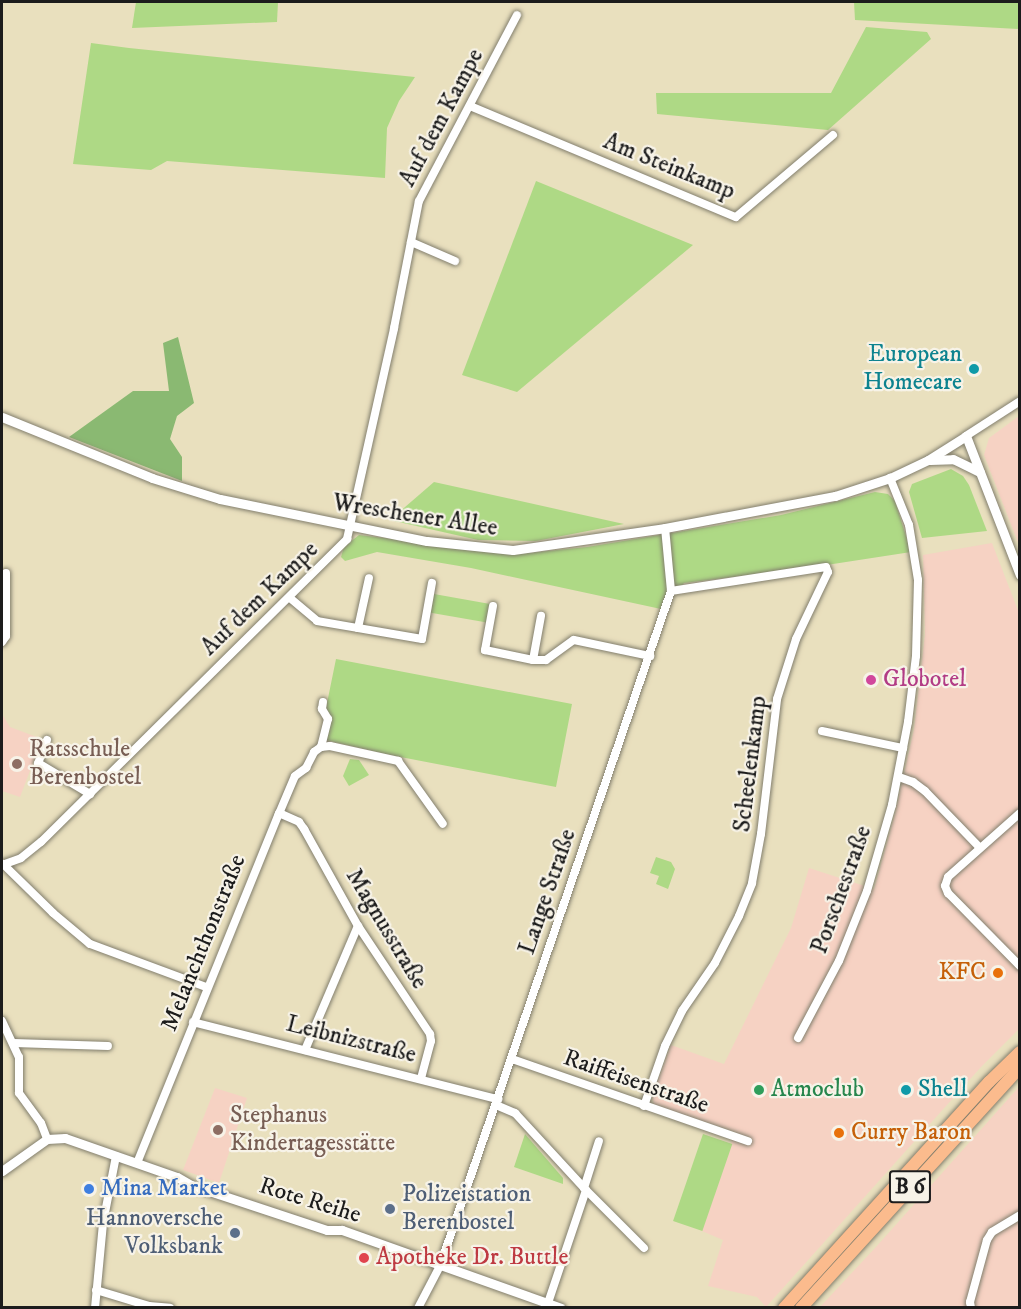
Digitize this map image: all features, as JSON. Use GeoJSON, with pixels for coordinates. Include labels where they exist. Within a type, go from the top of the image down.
{"type":"FeatureCollection","features":[{"type":"Feature","properties":{"kind":"main road","name":"B 6"},"geometry":{"type":"LineString","coordinates":[[784,1308],[989,1082],[1020,1052]]}},
{"type":"Feature","properties":{"kind":"main road","name":"B 6"},"geometry":{"type":"LineString","coordinates":[[801,1308],[1020,1067]]}},
{"type":"Feature","properties":{"kind":"street","name":"Auf dem Kampe"},"geometry":{"type":"LineString","coordinates":[[2,864],[27,855],[290,598],[347,539],[422,192],[518,15]]}},
{"type":"Feature","properties":{"kind":"street","name":"Am Steinkamp"},"geometry":{"type":"LineString","coordinates":[[470,106],[736,217],[833,135]]}},
{"type":"Feature","properties":{"kind":"street"},"geometry":{"type":"LineString","coordinates":[[411,242],[455,261]]}},
{"type":"Feature","properties":{"kind":"street"},"geometry":{"type":"LineString","coordinates":[[1020,401],[966,436],[1020,575]]}},
{"type":"Feature","properties":{"kind":"street","name":"Wreschener Allee"},"geometry":{"type":"LineString","coordinates":[[2,417],[152,478],[208,496],[461,547],[513,550],[665,528],[836,496],[891,478],[928,460],[966,436]]}},
{"type":"Feature","properties":{"kind":"street"},"geometry":{"type":"LineString","coordinates":[[928,460],[953,459],[980,472]]}},
{"type":"Feature","properties":{"kind":"street","name":"Porschestraße"},"geometry":{"type":"LineString","coordinates":[[798,1038],[851,933],[877,857],[899,777],[914,673],[918,580],[909,525],[891,478]]}},
{"type":"Feature","properties":{"kind":"street","name":"Lange Straße"},"geometry":{"type":"LineString","coordinates":[[418,1308],[440,1266],[671,591],[665,528]]}},
{"type":"Feature","properties":{"kind":"street","name":"Scheelenkamp"},"geometry":{"type":"LineString","coordinates":[[644,1106],[665,1046],[682,1011],[716,963],[752,883],[762,834],[777,699],[796,639],[828,572],[826,567],[671,591]]}},
{"type":"Feature","properties":{"kind":"street"},"geometry":{"type":"LineString","coordinates":[[2,642],[6,636],[6,573]]}},
{"type":"Feature","properties":{"kind":"street"},"geometry":{"type":"LineString","coordinates":[[358,628],[369,578]]}},
{"type":"Feature","properties":{"kind":"street"},"geometry":{"type":"LineString","coordinates":[[290,598],[318,621],[422,639],[432,583]]}},
{"type":"Feature","properties":{"kind":"street"},"geometry":{"type":"LineString","coordinates":[[493,606],[485,650],[533,660],[546,660],[573,640],[650,656]]}},
{"type":"Feature","properties":{"kind":"street"},"geometry":{"type":"LineString","coordinates":[[533,660],[541,616]]}},
{"type":"Feature","properties":{"kind":"street","name":"Melanchthonstraße"},"geometry":{"type":"LineString","coordinates":[[137,1163],[206,987],[295,776],[303,771],[314,752],[321,747],[328,718],[322,709],[323,702]]}},
{"type":"Feature","properties":{"kind":"street"},"geometry":{"type":"LineString","coordinates":[[822,730],[903,748]]}},
{"type":"Feature","properties":{"kind":"street"},"geometry":{"type":"LineString","coordinates":[[47,740],[38,764],[90,794]]}},
{"type":"Feature","properties":{"kind":"street"},"geometry":{"type":"LineString","coordinates":[[321,747],[330,746],[398,761],[443,824]]}},
{"type":"Feature","properties":{"kind":"street"},"geometry":{"type":"LineString","coordinates":[[899,777],[913,782],[925,791],[980,848]]}},
{"type":"Feature","properties":{"kind":"street","name":"Magnusstraße"},"geometry":{"type":"LineString","coordinates":[[279,813],[298,822],[304,829],[358,926],[430,1034],[421,1078]]}},
{"type":"Feature","properties":{"kind":"street"},"geometry":{"type":"LineString","coordinates":[[1020,813],[948,877],[945,886],[948,893],[1020,966]]}},
{"type":"Feature","properties":{"kind":"street"},"geometry":{"type":"LineString","coordinates":[[2,864],[53,914],[90,944],[206,987]]}},
{"type":"Feature","properties":{"kind":"street"},"geometry":{"type":"LineString","coordinates":[[305,1050],[358,926]]}},
{"type":"Feature","properties":{"kind":"street"},"geometry":{"type":"LineString","coordinates":[[2,1021],[14,1043],[20,1064],[19,1093],[38,1118],[47,1139],[2,1171]]}},
{"type":"Feature","properties":{"kind":"street","name":"Leibnizstraße"},"geometry":{"type":"LineString","coordinates":[[193,1022],[421,1078],[497,1102],[515,1113],[585,1189],[644,1248]]}},
{"type":"Feature","properties":{"kind":"street"},"geometry":{"type":"LineString","coordinates":[[14,1043],[108,1046]]}},
{"type":"Feature","properties":{"kind":"street","name":"Raiffeisenstraße"},"geometry":{"type":"LineString","coordinates":[[512,1059],[748,1141]]}},
{"type":"Feature","properties":{"kind":"street","name":"Rote Reihe"},"geometry":{"type":"LineString","coordinates":[[47,1139],[64,1138],[200,1188],[327,1230],[342,1230],[561,1308]]}},
{"type":"Feature","properties":{"kind":"street"},"geometry":{"type":"LineString","coordinates":[[548,1303],[599,1141]]}},
{"type":"Feature","properties":{"kind":"street"},"geometry":{"type":"LineString","coordinates":[[94,1308],[103,1223],[116,1156]]}},
{"type":"Feature","properties":{"kind":"street"},"geometry":{"type":"LineString","coordinates":[[971,1308],[970,1302],[987,1240],[992,1232],[1020,1215]]}},
{"type":"Feature","properties":{"kind":"street"},"geometry":{"type":"LineString","coordinates":[[96,1290],[149,1306],[170,1308]]}},
{"type":"Feature","properties":{"kind":"shaded area"},"geometry":{"type":"Polygon","coordinates":[[[1019,416],[1019,545],[984,455],[989,438],[1019,416]]]}},
{"type":"Feature","properties":{"kind":"shaded area"},"geometry":{"type":"Polygon","coordinates":[[[992,543],[1019,613],[1019,1029],[981,1067],[766,1307],[757,1297],[708,1286],[723,1240],[702,1231],[735,1132],[654,1105],[652,1096],[671,1045],[724,1064],[791,928],[809,868],[874,889],[895,814],[914,729],[925,634],[923,555],[992,543]]]}},
{"type":"Feature","properties":{"kind":"shaded area","name":"Ratsschule Berenbostel"},"geometry":{"type":"Polygon","coordinates":[[[2,714],[10,727],[42,739],[20,797],[2,791],[2,714]]]}},
{"type":"Feature","properties":{"kind":"shaded area"},"geometry":{"type":"Polygon","coordinates":[[[1019,1087],[1019,1307],[819,1308],[876,1247],[1019,1087]]]}},
{"type":"Feature","properties":{"kind":"shaded area","name":"Stephanus Kindertagesstätte"},"geometry":{"type":"Polygon","coordinates":[[[215,1088],[247,1098],[219,1183],[183,1170],[215,1088]]]}},
{"type":"Feature","properties":{"kind":"green space"},"geometry":{"type":"Polygon","coordinates":[[[136,2],[278,2],[277,22],[132,28],[136,2]]]}},
{"type":"Feature","properties":{"kind":"green space"},"geometry":{"type":"Polygon","coordinates":[[[854,2],[1019,2],[1019,29],[855,20],[854,2]]]}},
{"type":"Feature","properties":{"kind":"green space"},"geometry":{"type":"Polygon","coordinates":[[[866,27],[927,32],[931,39],[828,130],[657,114],[656,93],[831,93],[866,27]]]}},
{"type":"Feature","properties":{"kind":"green space"},"geometry":{"type":"Polygon","coordinates":[[[91,43],[415,77],[399,101],[387,128],[385,178],[167,161],[151,170],[73,164],[91,43]]]}},
{"type":"Feature","properties":{"kind":"green space"},"geometry":{"type":"Polygon","coordinates":[[[536,181],[693,245],[517,392],[462,375],[536,181]]]}},
{"type":"Feature","properties":{"kind":"green space"},"geometry":{"type":"Polygon","coordinates":[[[178,337],[194,403],[177,416],[170,439],[182,457],[182,481],[69,437],[133,391],[169,391],[163,343],[178,337]]]}},
{"type":"Feature","properties":{"kind":"green space"},"geometry":{"type":"Polygon","coordinates":[[[951,469],[963,476],[969,485],[987,531],[922,538],[909,492],[912,484],[951,469]]]}},
{"type":"Feature","properties":{"kind":"green space"},"geometry":{"type":"Polygon","coordinates":[[[434,482],[624,524],[536,541],[478,540],[390,520],[434,482]]]}},
{"type":"Feature","properties":{"kind":"green space"},"geometry":{"type":"Polygon","coordinates":[[[875,492],[888,494],[895,501],[911,552],[684,583],[661,609],[471,568],[377,552],[345,561],[341,557],[344,547],[359,535],[518,554],[587,547],[781,515],[875,492]]]}},
{"type":"Feature","properties":{"kind":"green space"},"geometry":{"type":"Polygon","coordinates":[[[434,594],[490,604],[487,623],[431,613],[434,594]]]}},
{"type":"Feature","properties":{"kind":"green space"},"geometry":{"type":"Polygon","coordinates":[[[336,659],[572,704],[556,787],[385,754],[326,740],[331,717],[326,708],[336,659]]]}},
{"type":"Feature","properties":{"kind":"green space"},"geometry":{"type":"Polygon","coordinates":[[[350,759],[359,760],[369,775],[349,786],[343,776],[350,759]]]}},
{"type":"Feature","properties":{"kind":"green space"},"geometry":{"type":"Polygon","coordinates":[[[656,857],[671,862],[675,869],[668,889],[656,884],[659,876],[650,873],[656,857]]]}},
{"type":"Feature","properties":{"kind":"green space"},"geometry":{"type":"Polygon","coordinates":[[[525,1134],[563,1178],[563,1184],[514,1167],[525,1134]]]}},
{"type":"Feature","properties":{"kind":"green space"},"geometry":{"type":"Polygon","coordinates":[[[703,1134],[732,1144],[702,1231],[673,1221],[703,1134]]]}},
{"type":"Feature","properties":{"kind":"place","name":"European Homecare"},"geometry":{"type":"Point","coordinates":[974,369]}},
{"type":"Feature","properties":{"kind":"place","name":"Globotel"},"geometry":{"type":"Point","coordinates":[871,680]}},
{"type":"Feature","properties":{"kind":"place","name":"Ratsschule Berenbostel"},"geometry":{"type":"Point","coordinates":[17,764]}},
{"type":"Feature","properties":{"kind":"place","name":"KFC"},"geometry":{"type":"Point","coordinates":[998,973]}},
{"type":"Feature","properties":{"kind":"place","name":"Atmoclub"},"geometry":{"type":"Point","coordinates":[759,1090]}},
{"type":"Feature","properties":{"kind":"place","name":"Shell"},"geometry":{"type":"Point","coordinates":[906,1090]}},
{"type":"Feature","properties":{"kind":"place","name":"Stephanus Kindertagesstätte"},"geometry":{"type":"Point","coordinates":[218,1130]}},
{"type":"Feature","properties":{"kind":"place","name":"Curry Baron"},"geometry":{"type":"Point","coordinates":[839,1133]}},
{"type":"Feature","properties":{"kind":"place","name":"Mina Market"},"geometry":{"type":"Point","coordinates":[89,1189]}},
{"type":"Feature","properties":{"kind":"place","name":"Polizeistation Berenbostel"},"geometry":{"type":"Point","coordinates":[390,1209]}},
{"type":"Feature","properties":{"kind":"place","name":"Hannoversche Volksbank"},"geometry":{"type":"Point","coordinates":[235,1233]}},
{"type":"Feature","properties":{"kind":"place","name":"Apotheke Dr. Buttle"},"geometry":{"type":"Point","coordinates":[364,1258]}}]}
